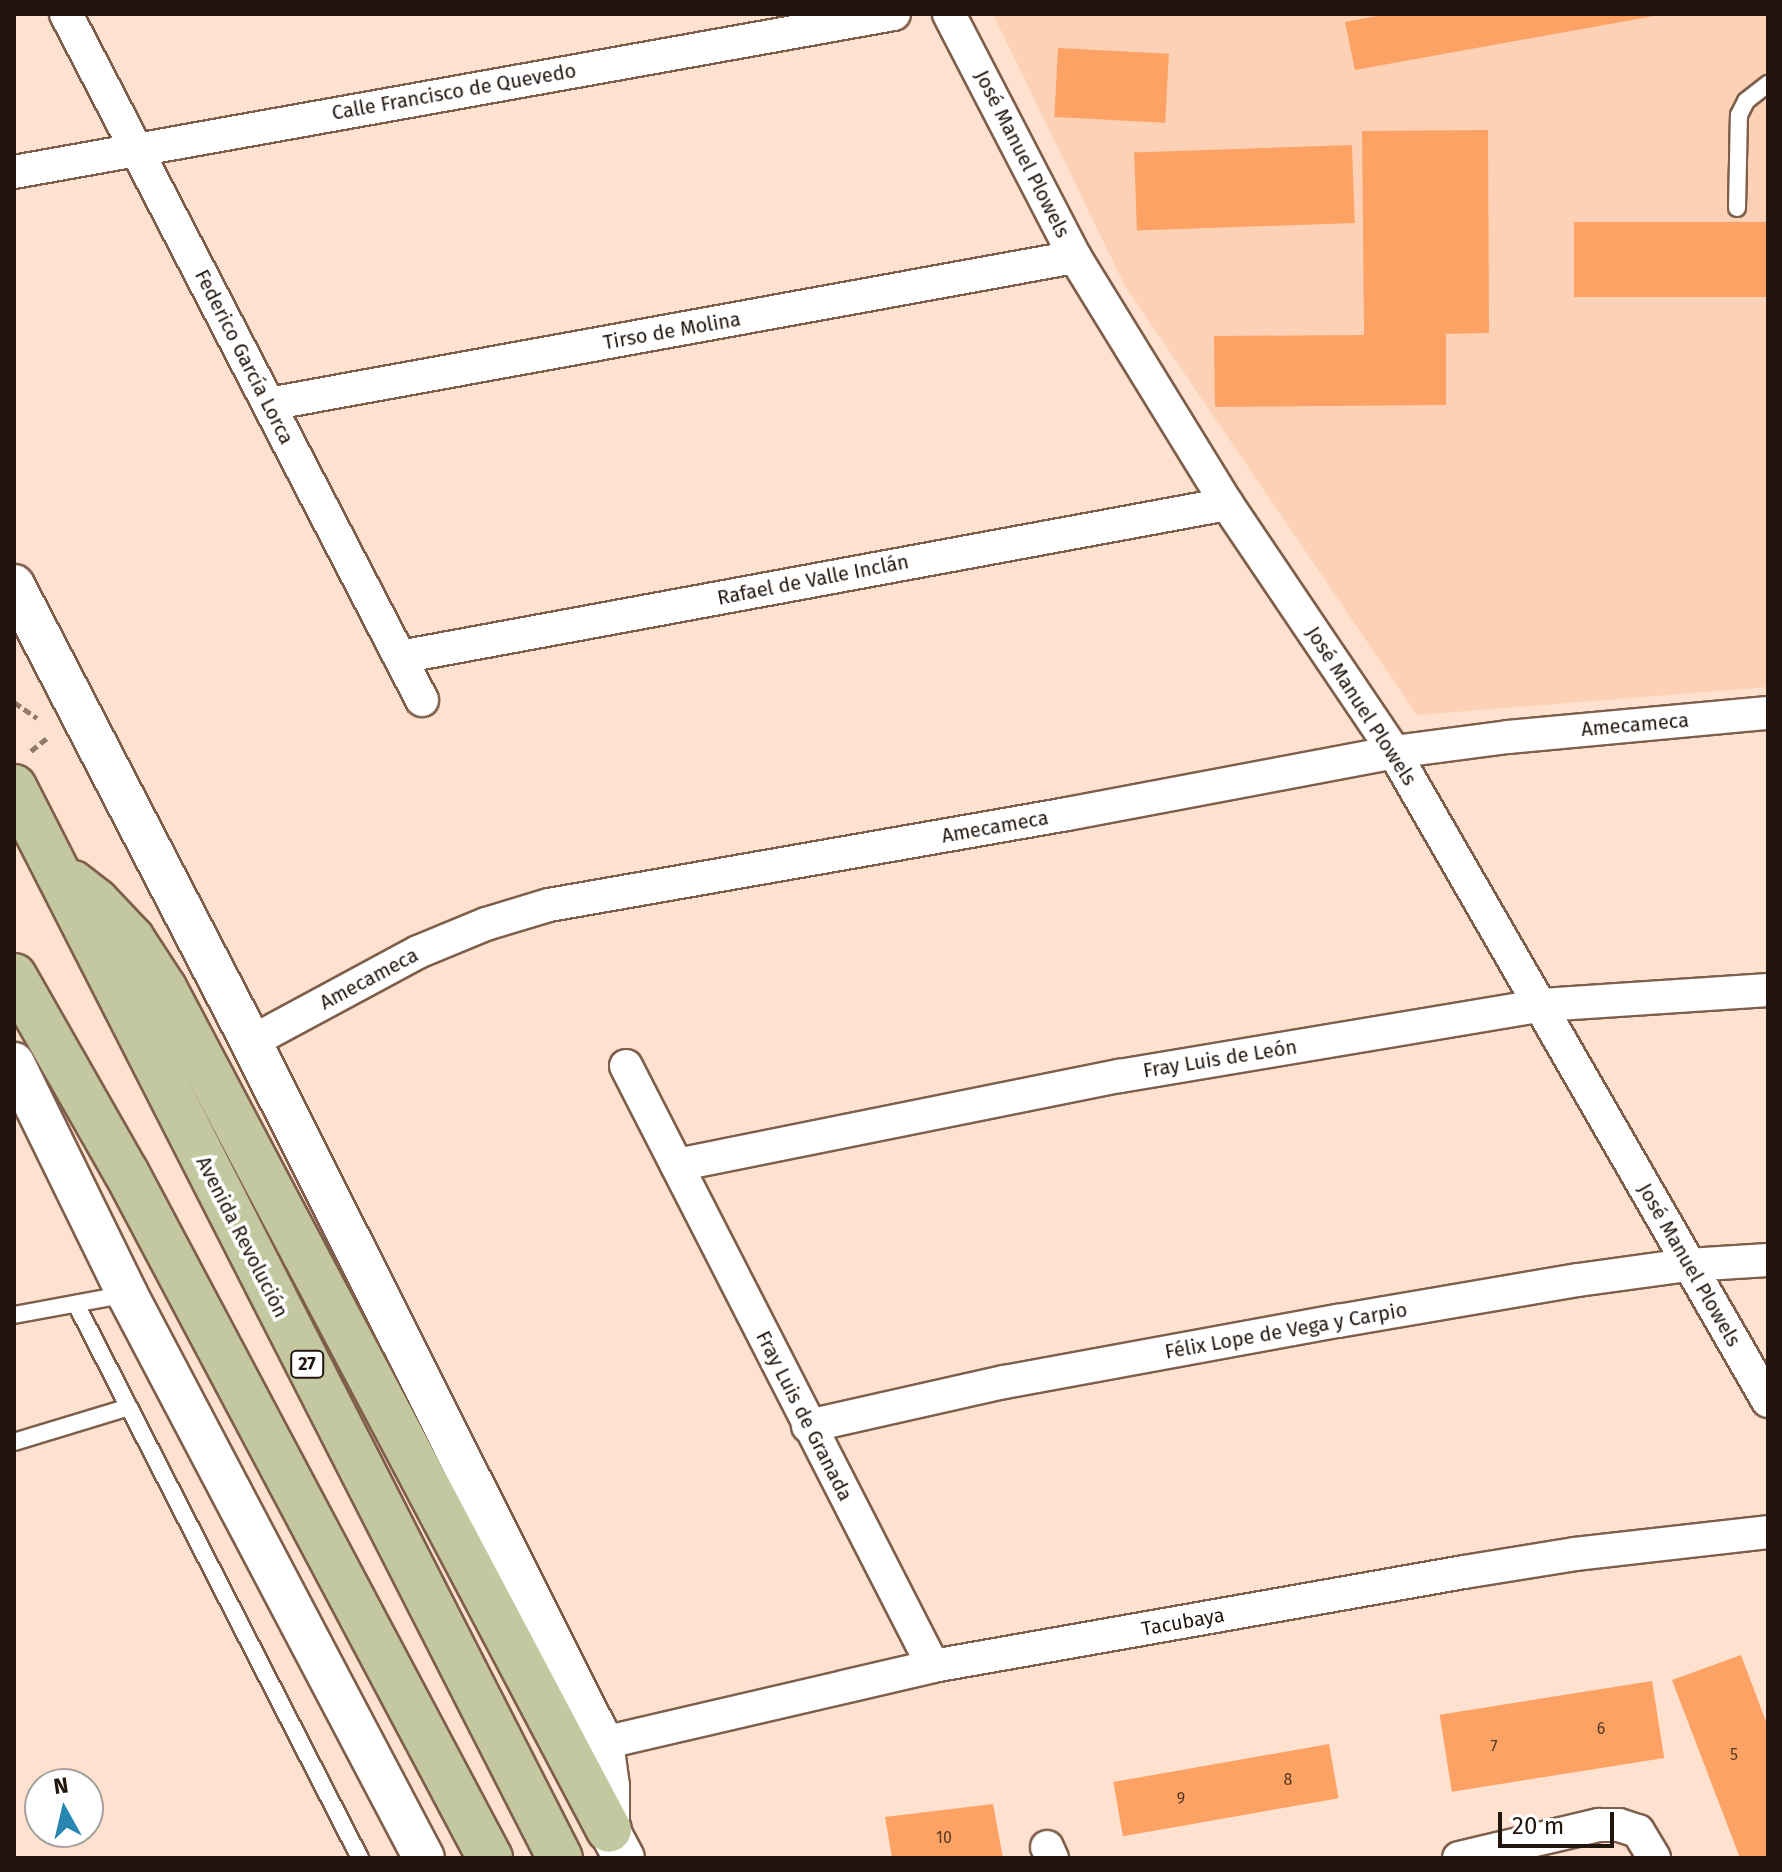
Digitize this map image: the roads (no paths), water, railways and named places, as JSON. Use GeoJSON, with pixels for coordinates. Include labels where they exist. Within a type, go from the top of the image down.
{"type":"FeatureCollection","features":[{"type":"Feature","properties":{"kind":"main road","name":"Avenida Revolución"},"geometry":{"type":"LineString","coordinates":[[20,771],[55,870],[560,1858]]}},
{"type":"Feature","properties":{"kind":"main road"},"geometry":{"type":"LineString","coordinates":[[55,870],[96,901],[132,939],[164,988],[616,1844]]}},
{"type":"Feature","properties":{"kind":"main road"},"geometry":{"type":"LineString","coordinates":[[14,976],[126,1172],[490,1858]]}},
{"type":"Feature","properties":{"kind":"street","name":"Federico García Lorca"},"geometry":{"type":"LineString","coordinates":[[66,14],[422,700]]}},
{"type":"Feature","properties":{"kind":"street","name":"Calle Francisco de Quevedo"},"geometry":{"type":"LineString","coordinates":[[14,172],[137,147],[894,14]]}},
{"type":"Feature","properties":{"kind":"street","name":"José Manuel Plowels"},"geometry":{"type":"LineString","coordinates":[[949,14],[1075,257],[1227,504],[1394,752],[1543,1005],[1768,1401]]}},
{"type":"Feature","properties":{"kind":"street","name":"Tirso de Molina"},"geometry":{"type":"LineString","coordinates":[[269,404],[1075,257]]}},
{"type":"Feature","properties":{"kind":"street","name":"Rafael de Valle Inclán"},"geometry":{"type":"LineString","coordinates":[[400,657],[1227,504]]}},
{"type":"Feature","properties":{"kind":"street"},"geometry":{"type":"LineString","coordinates":[[14,585],[251,1042],[603,1743],[616,1844]]}},
{"type":"Feature","properties":{"kind":"street","name":"Amecameca"},"geometry":{"type":"LineString","coordinates":[[251,1042],[418,952],[486,924],[549,905],[1067,814],[1394,752],[1508,737],[1768,713]]}},
{"type":"Feature","properties":{"kind":"street","name":"Fray Luis de León"},"geometry":{"type":"LineString","coordinates":[[677,1165],[1120,1076],[1543,1005],[1768,990]]}},
{"type":"Feature","properties":{"kind":"street"},"geometry":{"type":"LineString","coordinates":[[14,1063],[127,1294],[424,1858]]}},
{"type":"Feature","properties":{"kind":"street","name":"Fray Luis de Granada"},"geometry":{"type":"LineString","coordinates":[[626,1066],[933,1666]]}},
{"type":"Feature","properties":{"kind":"street","name":"Félix Lope de Vega y Carpio"},"geometry":{"type":"LineString","coordinates":[[808,1426],[1004,1382],[1338,1321],[1688,1265],[1768,1260]]}},
{"type":"Feature","properties":{"kind":"street","name":"Tacubaya"},"geometry":{"type":"LineString","coordinates":[[603,1743],[933,1666],[1575,1554],[1768,1532]]}},
{"type":"Feature","properties":{"kind":"street"},"geometry":{"type":"LineString","coordinates":[[1459,1858],[1599,1825],[1619,1825],[1638,1831],[1654,1858]]}},
{"type":"Feature","properties":{"kind":"lane"},"geometry":{"type":"LineString","coordinates":[[1737,208],[1739,115],[1746,101],[1768,84]]}},
{"type":"Feature","properties":{"kind":"lane"},"geometry":{"type":"LineString","coordinates":[[14,1315],[127,1294]]}},
{"type":"Feature","properties":{"kind":"lane"},"geometry":{"type":"LineString","coordinates":[[76,1304],[360,1858]]}},
{"type":"Feature","properties":{"kind":"lane"},"geometry":{"type":"LineString","coordinates":[[14,1442],[129,1407]]}}]}
